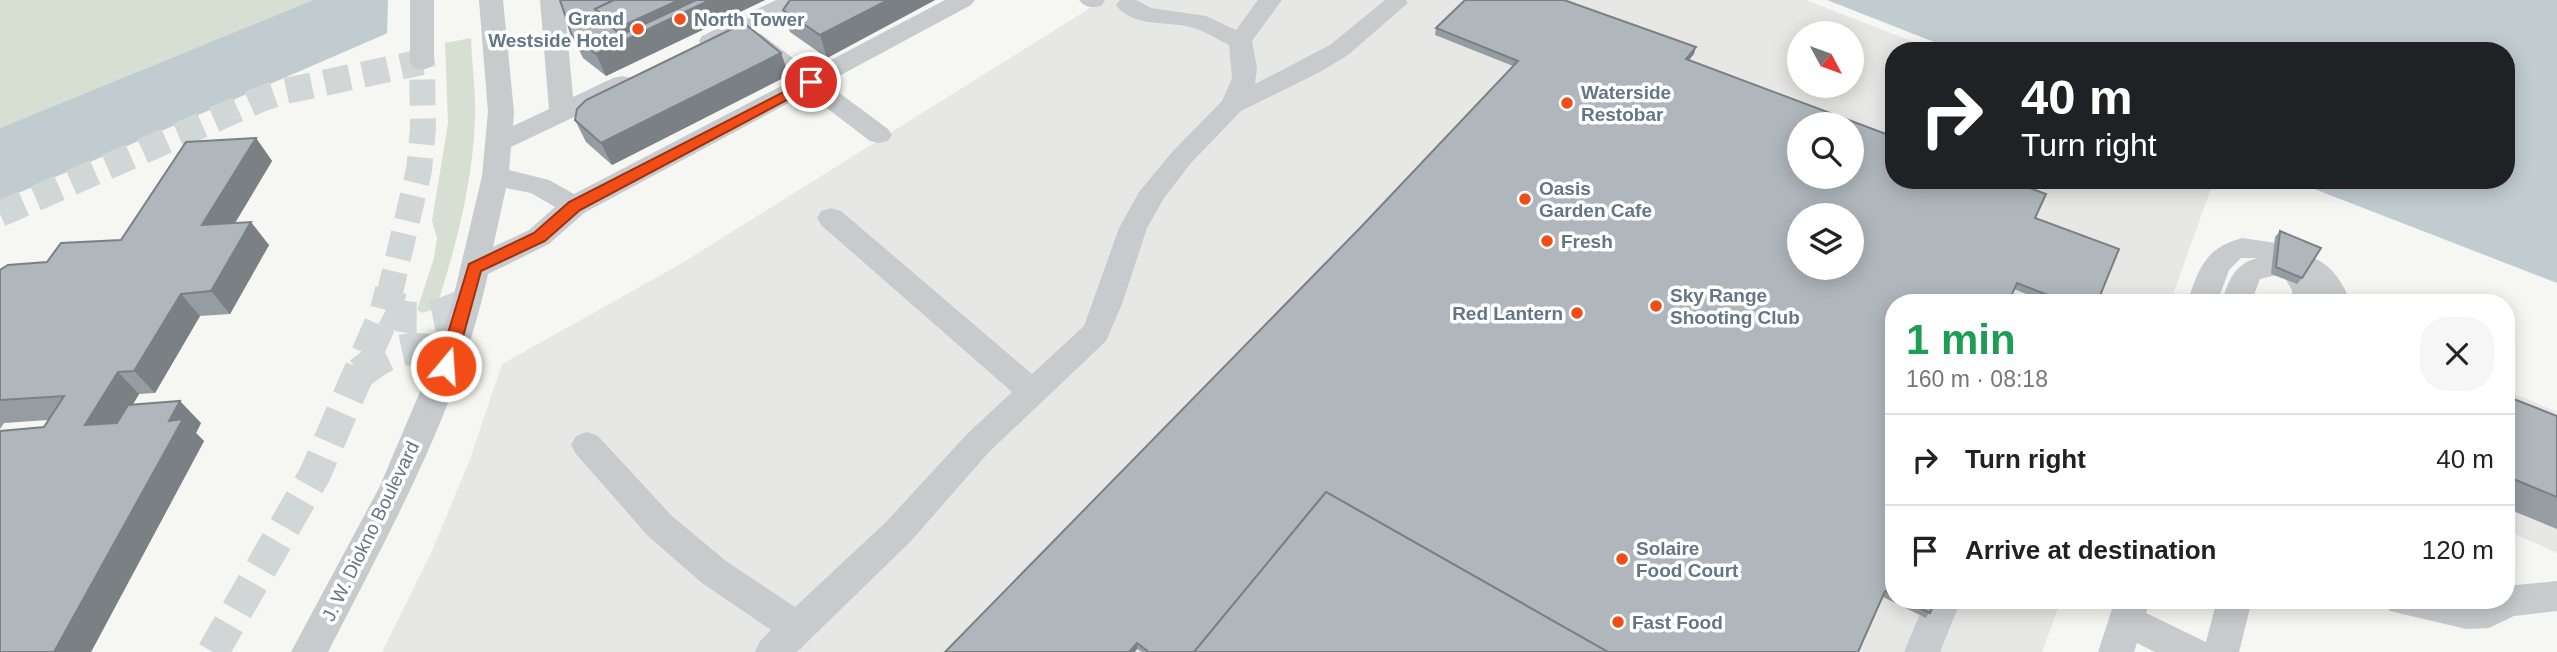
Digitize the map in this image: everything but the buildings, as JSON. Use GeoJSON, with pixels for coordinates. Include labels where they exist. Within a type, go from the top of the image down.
{"type":"FeatureCollection","features":[{"type":"Feature","properties":{"kind":"street"},"geometry":{"type":"LineString","coordinates":[[421,50],[422,0]]}},
{"type":"Feature","properties":{"kind":"street"},"geometry":{"type":"LineString","coordinates":[[552,0],[562,112]]}},
{"type":"Feature","properties":{"kind":"street"},"geometry":{"type":"LineString","coordinates":[[689,52],[795,0]]}},
{"type":"Feature","properties":{"kind":"street"},"geometry":{"type":"LineString","coordinates":[[475,268],[540,237],[575,206],[963,0]]}},
{"type":"Feature","properties":{"kind":"street"},"geometry":{"type":"LineString","coordinates":[[1233,105],[1242,84],[1245,66],[1240,41],[1270,0]]}},
{"type":"Feature","properties":{"kind":"street","name":"J. W. Diokno Boulevard"},"geometry":{"type":"LineString","coordinates":[[309,652],[394,491],[446,366],[475,268],[495,176],[501,112],[491,3]]}},
{"type":"Feature","properties":{"kind":"street"},"geometry":{"type":"LineString","coordinates":[[772,652],[898,531],[978,443],[1095,333],[1105,316],[1119,263],[1140,212],[1181,159],[1233,105],[1311,67],[1339,50],[1396,3]]}},
{"type":"Feature","properties":{"kind":"street"},"geometry":{"type":"LineString","coordinates":[[1128,5],[1145,14],[1198,21],[1240,41]]}},
{"type":"Feature","properties":{"kind":"street"},"geometry":{"type":"LineString","coordinates":[[738,28],[879,135]]}},
{"type":"Feature","properties":{"kind":"street"},"geometry":{"type":"LineString","coordinates":[[498,143],[639,75]]}},
{"type":"Feature","properties":{"kind":"street"},"geometry":{"type":"LineString","coordinates":[[495,176],[539,186],[575,206]]}},
{"type":"Feature","properties":{"kind":"street"},"geometry":{"type":"LineString","coordinates":[[831,218],[1032,392]]}},
{"type":"Feature","properties":{"kind":"street"},"geometry":{"type":"LineString","coordinates":[[2205,294],[2221,256],[2244,248],[2272,259]]}},
{"type":"Feature","properties":{"kind":"street"},"geometry":{"type":"LineString","coordinates":[[2218,294],[2233,264],[2249,257],[2272,259]]}},
{"type":"Feature","properties":{"kind":"street"},"geometry":{"type":"LineString","coordinates":[[2240,294],[2249,271],[2272,259]]}},
{"type":"Feature","properties":{"kind":"street"},"geometry":{"type":"LineString","coordinates":[[2305,281],[2316,286],[2318,294]]}},
{"type":"Feature","properties":{"kind":"street"},"geometry":{"type":"LineString","coordinates":[[2305,281],[2330,287],[2333,294]]}},
{"type":"Feature","properties":{"kind":"street"},"geometry":{"type":"LineString","coordinates":[[587,445],[660,526],[714,572],[797,628]]}},
{"type":"Feature","properties":{"kind":"street"},"geometry":{"type":"LineString","coordinates":[[2515,600],[2557,596]]}},
{"type":"Feature","properties":{"kind":"street"},"geometry":{"type":"LineString","coordinates":[[1922,652],[1940,609]]}},
{"type":"Feature","properties":{"kind":"street"},"geometry":{"type":"LineString","coordinates":[[2221,652],[2233,609]]}},
{"type":"Feature","properties":{"kind":"street"},"geometry":{"type":"LineString","coordinates":[[2446,609],[2466,613],[2490,612],[2495,609]]}},
{"type":"Feature","properties":{"kind":"street"},"geometry":{"type":"LineString","coordinates":[[2125,625],[2192,652]]}},
{"type":"Feature","properties":{"kind":"shaded area"},"geometry":{"type":"Polygon","coordinates":[[[0,0],[313,0],[0,128],[0,0]]]}},
{"type":"Feature","properties":{"kind":"shaded area"},"geometry":{"type":"Polygon","coordinates":[[[313,0],[464,0],[0,201],[0,128],[313,0]]]}},
{"type":"Feature","properties":{"kind":"shaded area"},"geometry":{"type":"Polygon","coordinates":[[[1103,0],[1806,0],[1860,21],[1787,21],[1787,98],[1864,98],[1864,23],[1914,42],[1885,42],[1885,189],[2211,189],[2173,294],[1885,294],[1885,609],[2058,609],[2042,652],[382,652],[432,551],[470,459],[502,364],[677,266],[1103,0]]]}},
{"type":"Feature","properties":{"kind":"shaded area"},"geometry":{"type":"Polygon","coordinates":[[[1827,0],[2557,0],[2557,283],[2314,189],[2515,189],[2515,42],[1934,42],[1827,0]]]}},
{"type":"Feature","properties":{"kind":"shaded area"},"geometry":{"type":"Polygon","coordinates":[[[471,38],[475,118],[467,190],[457,238],[436,308],[423,313],[417,310],[434,258],[437,238],[432,221],[448,123],[445,43],[471,38]]]}},
{"type":"Feature","properties":{"kind":"shaded area"},"geometry":{"type":"Polygon","coordinates":[[[2515,394],[2557,412],[2557,553],[2515,534],[2515,394]]]}},
{"type":"Feature","properties":{"kind":"pier"},"geometry":{"type":"Polygon","coordinates":[[[388,0],[468,0],[387,38],[388,0]]]}},
{"type":"Feature","properties":{"kind":"tunnel"},"geometry":{"type":"LineString","coordinates":[[0,214],[261,99],[281,92],[422,62],[423,129],[419,170],[390,292]]}},
{"type":"Feature","properties":{"kind":"tunnel"},"geometry":{"type":"LineString","coordinates":[[386,310],[391,290]]}},
{"type":"Feature","properties":{"kind":"tunnel"},"geometry":{"type":"LineString","coordinates":[[386,310],[396,315],[417,318],[437,315],[467,303]]}},
{"type":"Feature","properties":{"kind":"tunnel"},"geometry":{"type":"LineString","coordinates":[[213,652],[315,474],[386,310]]}},
{"type":"Feature","properties":{"kind":"tunnel"},"geometry":{"type":"LineString","coordinates":[[360,373],[388,355],[408,349],[441,353],[446,366]]}},
{"type":"Feature","properties":{"kind":"place","name":"North Tower"},"geometry":{"type":"Point","coordinates":[680,19]}},
{"type":"Feature","properties":{"kind":"place","name":"Grand Westside Hotel"},"geometry":{"type":"Point","coordinates":[638,29]}},
{"type":"Feature","properties":{"kind":"place","name":"Waterside Restobar"},"geometry":{"type":"Point","coordinates":[1567,103]}},
{"type":"Feature","properties":{"kind":"place","name":"Oasis Garden Cafe"},"geometry":{"type":"Point","coordinates":[1525,199]}},
{"type":"Feature","properties":{"kind":"place","name":"Fresh"},"geometry":{"type":"Point","coordinates":[1547,241]}},
{"type":"Feature","properties":{"kind":"place","name":"Sky Range Shooting Club"},"geometry":{"type":"Point","coordinates":[1656,306]}},
{"type":"Feature","properties":{"kind":"place","name":"Red Lantern"},"geometry":{"type":"Point","coordinates":[1577,313]}},
{"type":"Feature","properties":{"kind":"place","name":"Solaire Food Court"},"geometry":{"type":"Point","coordinates":[1622,559]}},
{"type":"Feature","properties":{"kind":"place","name":"Fast Food"},"geometry":{"type":"Point","coordinates":[1618,622]}},
{"type":"Feature","properties":{"kind":"route"},"geometry":{"type":"LineString","coordinates":[[446,366],[467,303],[475,268],[540,237],[575,206],[811,82]]}}]}
